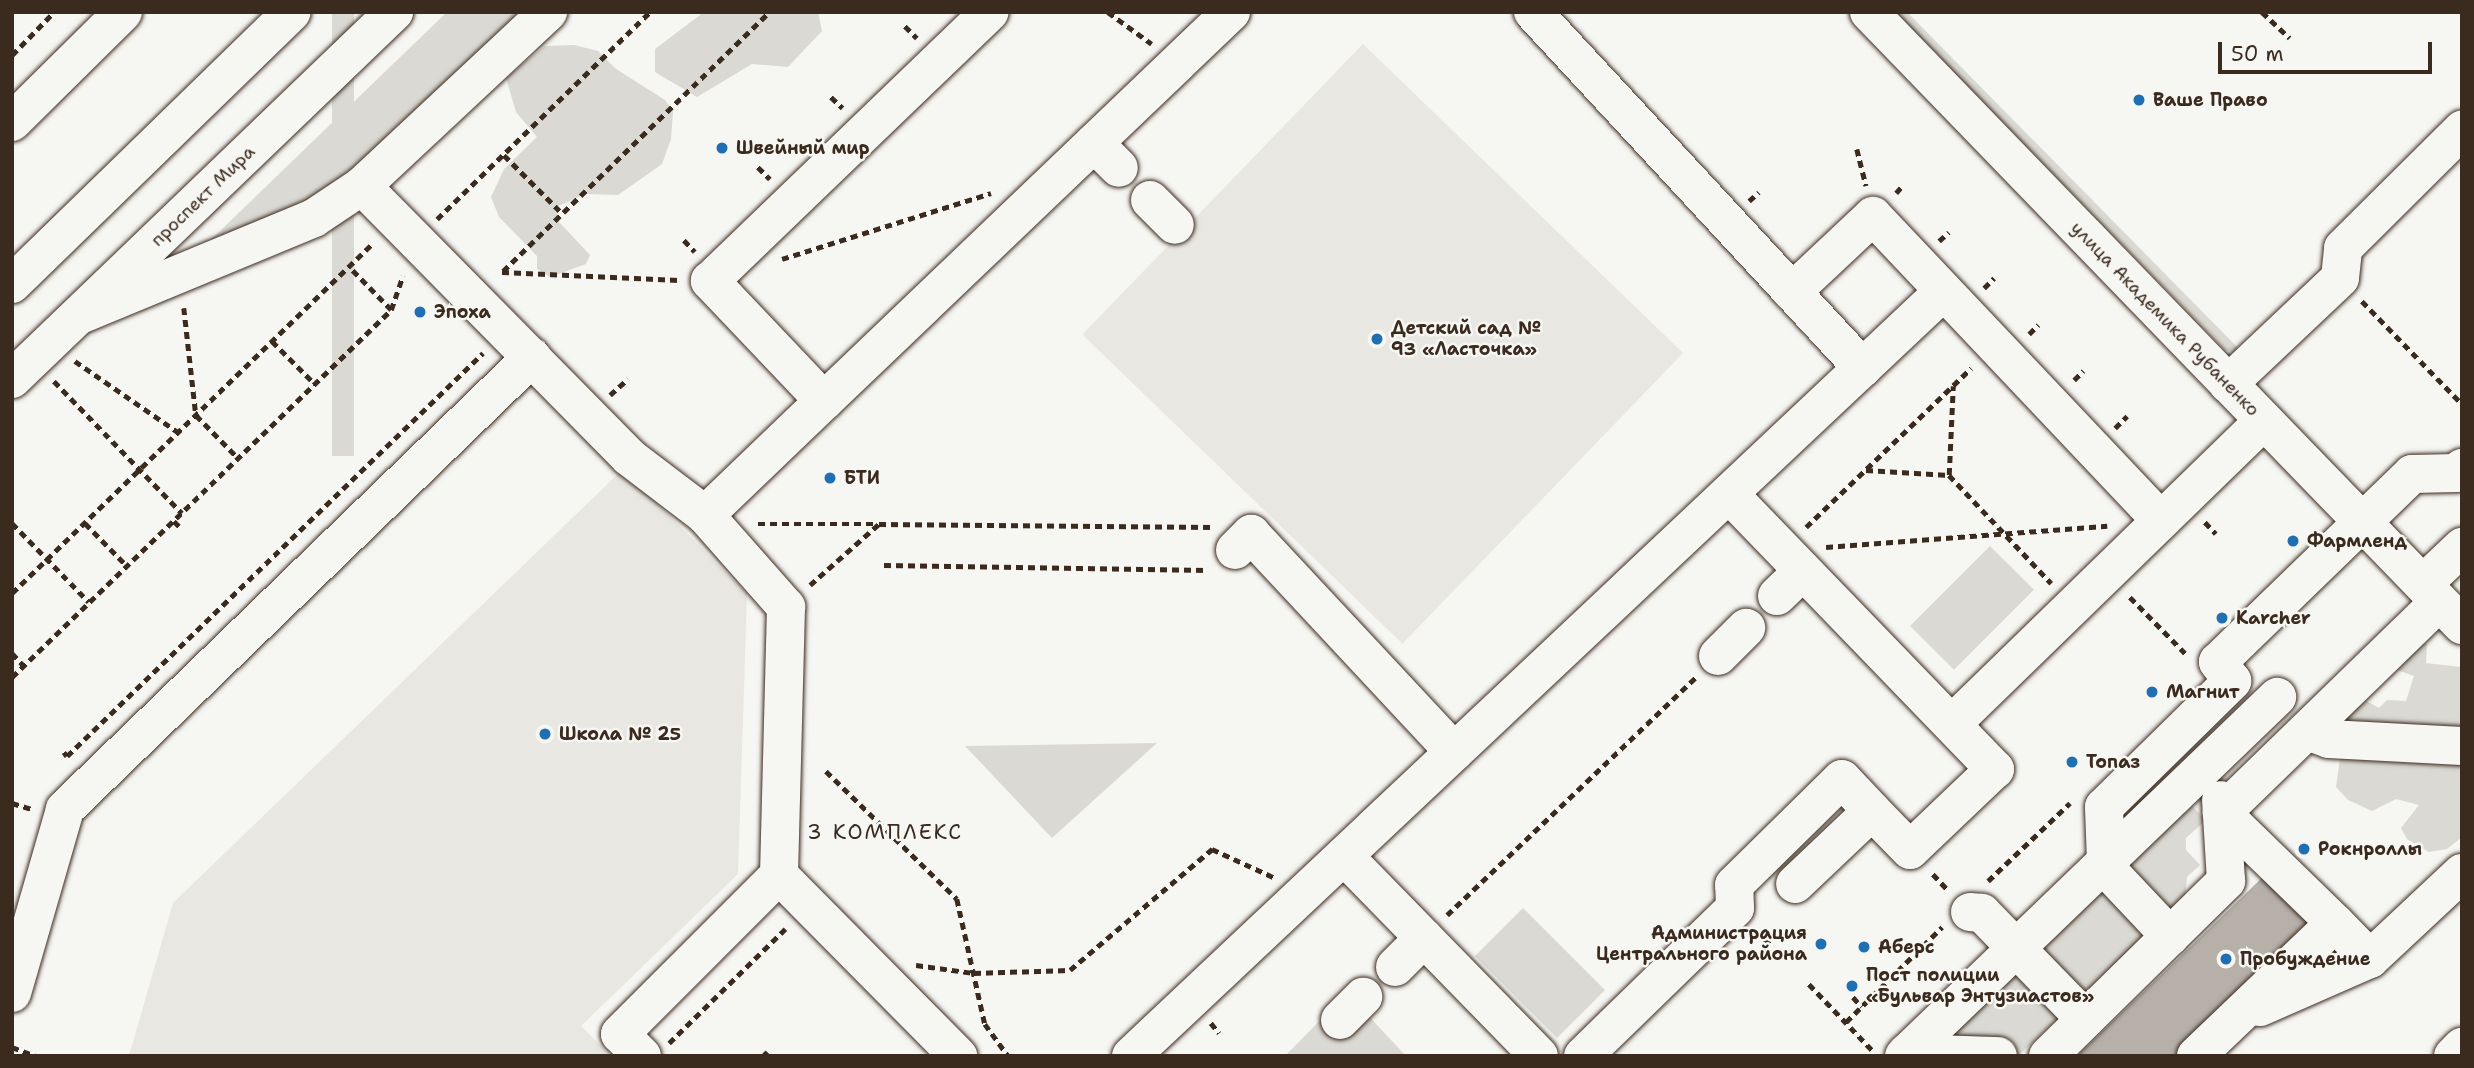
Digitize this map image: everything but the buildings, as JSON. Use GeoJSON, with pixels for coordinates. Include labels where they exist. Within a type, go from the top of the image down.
{"type":"FeatureCollection","features":[{"type":"Feature","properties":{"kind":"street"},"geometry":{"type":"LineString","coordinates":[[12,284],[292,12]]}},
{"type":"Feature","properties":{"kind":"street","name":"проспект Мира"},"geometry":{"type":"LineString","coordinates":[[31,360],[394,12]]}},
{"type":"Feature","properties":{"kind":"street"},"geometry":{"type":"LineString","coordinates":[[79,316],[314,218],[362,186],[548,12]]}},
{"type":"Feature","properties":{"kind":"street"},"geometry":{"type":"LineString","coordinates":[[824,401],[710,281],[990,12]]}},
{"type":"Feature","properties":{"kind":"street"},"geometry":{"type":"LineString","coordinates":[[713,508],[824,401],[1107,156],[1178,63],[1231,12]]}},
{"type":"Feature","properties":{"kind":"street"},"geometry":{"type":"LineString","coordinates":[[1533,12],[1863,368]]}},
{"type":"Feature","properties":{"kind":"street","name":"улица Академика Рубаненко"},"geometry":{"type":"LineString","coordinates":[[1868,12],[2362,523],[2421,595]]}},
{"type":"Feature","properties":{"kind":"street"},"geometry":{"type":"LineString","coordinates":[[12,122],[103,19]]}},
{"type":"Feature","properties":{"kind":"street"},"geometry":{"type":"LineString","coordinates":[[2228,384],[2340,278],[2343,248],[2462,130]]}},
{"type":"Feature","properties":{"kind":"street"},"geometry":{"type":"LineString","coordinates":[[362,186],[629,457],[713,508],[786,607],[779,875],[620,1034],[654,1051]]}},
{"type":"Feature","properties":{"kind":"street"},"geometry":{"type":"LineString","coordinates":[[1792,292],[1873,216],[2161,521]]}},
{"type":"Feature","properties":{"kind":"street"},"geometry":{"type":"LineString","coordinates":[[1131,1056],[1944,291]]}},
{"type":"Feature","properties":{"kind":"street"},"geometry":{"type":"LineString","coordinates":[[12,993],[65,809],[139,745],[532,357]]}},
{"type":"Feature","properties":{"kind":"street"},"geometry":{"type":"LineString","coordinates":[[1952,724],[2264,421]]}},
{"type":"Feature","properties":{"kind":"street"},"geometry":{"type":"LineString","coordinates":[[2462,468],[2456,473],[2412,474],[2218,662],[2227,686],[2270,705],[2301,737],[2462,747]]}},
{"type":"Feature","properties":{"kind":"street"},"geometry":{"type":"LineString","coordinates":[[1583,1056],[1735,908],[1734,885],[1842,779],[1910,850],[1995,769],[1952,724],[1788,572],[1729,494]]}},
{"type":"Feature","properties":{"kind":"street"},"geometry":{"type":"LineString","coordinates":[[2222,813],[2301,737],[2462,547]]}},
{"type":"Feature","properties":{"kind":"street"},"geometry":{"type":"LineString","coordinates":[[1233,551],[1401,691],[1454,752]]}},
{"type":"Feature","properties":{"kind":"street"},"geometry":{"type":"LineString","coordinates":[[1718,656],[1746,628]]}},
{"type":"Feature","properties":{"kind":"street"},"geometry":{"type":"LineString","coordinates":[[2170,936],[2105,864],[2104,807],[2227,686]]}},
{"type":"Feature","properties":{"kind":"street"},"geometry":{"type":"LineString","coordinates":[[1896,1055],[2017,948],[2270,705]]}},
{"type":"Feature","properties":{"kind":"street"},"geometry":{"type":"LineString","coordinates":[[2048,1056],[2226,881],[2218,756]]}},
{"type":"Feature","properties":{"kind":"street"},"geometry":{"type":"LineString","coordinates":[[1796,884],[1872,811]]}},
{"type":"Feature","properties":{"kind":"street"},"geometry":{"type":"LineString","coordinates":[[2222,813],[2370,958]]}},
{"type":"Feature","properties":{"kind":"street"},"geometry":{"type":"LineString","coordinates":[[1344,856],[1539,1056]]}},
{"type":"Feature","properties":{"kind":"street"},"geometry":{"type":"LineString","coordinates":[[2236,1018],[2370,958],[2462,873]]}},
{"type":"Feature","properties":{"kind":"street"},"geometry":{"type":"LineString","coordinates":[[779,875],[958,1056]]}},
{"type":"Feature","properties":{"kind":"street"},"geometry":{"type":"LineString","coordinates":[[1967,909],[1982,914],[2085,1019]]}},
{"type":"Feature","properties":{"kind":"street"},"geometry":{"type":"LineString","coordinates":[[2196,1056],[2335,923]]}},
{"type":"Feature","properties":{"kind":"street"},"geometry":{"type":"LineString","coordinates":[[1395,967],[1424,938]]}},
{"type":"Feature","properties":{"kind":"street"},"geometry":{"type":"LineString","coordinates":[[2452,1056],[2462,1047]]}},
{"type":"Feature","properties":{"kind":"street"},"geometry":{"type":"LineString","coordinates":[[1896,1055],[1998,1056]]}},
{"type":"Feature","properties":{"kind":"path"},"geometry":{"type":"LineString","coordinates":[[12,55],[54,12]]}},
{"type":"Feature","properties":{"kind":"path"},"geometry":{"type":"LineString","coordinates":[[417,239],[650,12]]}},
{"type":"Feature","properties":{"kind":"path"},"geometry":{"type":"LineString","coordinates":[[474,298],[769,12]]}},
{"type":"Feature","properties":{"kind":"path"},"geometry":{"type":"LineString","coordinates":[[1108,12],[1178,63]]}},
{"type":"Feature","properties":{"kind":"path"},"geometry":{"type":"LineString","coordinates":[[2262,12],[2291,38]]}},
{"type":"Feature","properties":{"kind":"path"},"geometry":{"type":"LineString","coordinates":[[504,155],[562,213]]}},
{"type":"Feature","properties":{"kind":"path"},"geometry":{"type":"LineString","coordinates":[[776,261],[1000,190]]}},
{"type":"Feature","properties":{"kind":"path"},"geometry":{"type":"LineString","coordinates":[[12,593],[377,240]]}},
{"type":"Feature","properties":{"kind":"path"},"geometry":{"type":"LineString","coordinates":[[12,677],[391,310],[349,267]]}},
{"type":"Feature","properties":{"kind":"path"},"geometry":{"type":"LineString","coordinates":[[502,272],[710,281]]}},
{"type":"Feature","properties":{"kind":"path"},"geometry":{"type":"LineString","coordinates":[[180,273],[196,415],[239,458]]}},
{"type":"Feature","properties":{"kind":"path"},"geometry":{"type":"LineString","coordinates":[[2340,278],[2462,404]]}},
{"type":"Feature","properties":{"kind":"path"},"geometry":{"type":"LineString","coordinates":[[272,341],[315,384]]}},
{"type":"Feature","properties":{"kind":"path"},"geometry":{"type":"LineString","coordinates":[[1788,572],[1866,470],[1995,345]]}},
{"type":"Feature","properties":{"kind":"path"},"geometry":{"type":"LineString","coordinates":[[64,752],[67,756],[238,586],[488,348]]}},
{"type":"Feature","properties":{"kind":"path"},"geometry":{"type":"LineString","coordinates":[[31,360],[178,432]]}},
{"type":"Feature","properties":{"kind":"path"},"geometry":{"type":"LineString","coordinates":[[31,360],[182,513]]}},
{"type":"Feature","properties":{"kind":"path"},"geometry":{"type":"LineString","coordinates":[[1949,475],[1953,386]]}},
{"type":"Feature","properties":{"kind":"path"},"geometry":{"type":"LineString","coordinates":[[1866,470],[1949,475],[2073,607]]}},
{"type":"Feature","properties":{"kind":"path"},"geometry":{"type":"LineString","coordinates":[[713,508],[742,524],[1244,527],[1233,551],[884,565]]}},
{"type":"Feature","properties":{"kind":"path"},"geometry":{"type":"LineString","coordinates":[[174,521],[181,528]]}},
{"type":"Feature","properties":{"kind":"path"},"geometry":{"type":"LineString","coordinates":[[1788,572],[2005,534],[2161,521]]}},
{"type":"Feature","properties":{"kind":"path"},"geometry":{"type":"LineString","coordinates":[[12,523],[89,602]]}},
{"type":"Feature","properties":{"kind":"path"},"geometry":{"type":"LineString","coordinates":[[85,523],[127,566]]}},
{"type":"Feature","properties":{"kind":"path"},"geometry":{"type":"LineString","coordinates":[[786,607],[879,524]]}},
{"type":"Feature","properties":{"kind":"path"},"geometry":{"type":"LineString","coordinates":[[2107,573],[2227,686]]}},
{"type":"Feature","properties":{"kind":"path"},"geometry":{"type":"LineString","coordinates":[[12,653],[24,666]]}},
{"type":"Feature","properties":{"kind":"path"},"geometry":{"type":"LineString","coordinates":[[1424,938],[1718,656]]}},
{"type":"Feature","properties":{"kind":"path"},"geometry":{"type":"LineString","coordinates":[[827,771],[957,899],[985,1024],[1008,1056]]}},
{"type":"Feature","properties":{"kind":"path"},"geometry":{"type":"LineString","coordinates":[[910,964],[974,973],[1070,970],[1212,849],[1306,892]]}},
{"type":"Feature","properties":{"kind":"path"},"geometry":{"type":"LineString","coordinates":[[1846,1022],[1967,909],[1910,850]]}},
{"type":"Feature","properties":{"kind":"path"},"geometry":{"type":"LineString","coordinates":[[654,1051],[809,906]]}},
{"type":"Feature","properties":{"kind":"path"},"geometry":{"type":"LineString","coordinates":[[1809,984],[1846,1022],[1896,1055]]}},
{"type":"Feature","properties":{"kind":"path"},"geometry":{"type":"LineString","coordinates":[[1853,997],[1862,1007]]}},
{"type":"Feature","properties":{"kind":"path"},"geometry":{"type":"LineString","coordinates":[[12,1047],[36,1056]]}},
{"type":"Feature","properties":{"kind":"shaded area"},"geometry":{"type":"Polygon","coordinates":[[[332,12],[354,12],[354,456],[332,456],[332,12]]]}},
{"type":"Feature","properties":{"kind":"shaded area"},"geometry":{"type":"Polygon","coordinates":[[[447,12],[531,12],[342,193],[195,255],[447,12]]]}},
{"type":"Feature","properties":{"kind":"shaded area"},"geometry":{"type":"Polygon","coordinates":[[[704,12],[818,12],[822,31],[788,67],[752,64],[697,97],[655,72],[655,49],[704,12]]]}},
{"type":"Feature","properties":{"kind":"shaded area"},"geometry":{"type":"Polygon","coordinates":[[[1895,12],[1907,12],[2245,355],[2225,350],[1895,12]]]}},
{"type":"Feature","properties":{"kind":"shaded area","name":"Детский сад № 93 «Ласточка»"},"geometry":{"type":"Polygon","coordinates":[[[1363,44],[1683,353],[1402,644],[1082,335],[1363,44]]]}},
{"type":"Feature","properties":{"kind":"shaded area"},"geometry":{"type":"Polygon","coordinates":[[[574,45],[598,51],[616,69],[665,100],[673,111],[671,139],[662,164],[618,195],[586,194],[556,207],[559,222],[590,255],[586,264],[550,277],[537,269],[537,256],[499,217],[491,197],[504,169],[537,137],[516,112],[506,78],[545,46],[574,45]]]}},
{"type":"Feature","properties":{"kind":"shaded area","name":"Школа № 25"},"geometry":{"type":"Polygon","coordinates":[[[623,469],[747,594],[738,874],[581,1026],[611,1056],[129,1056],[173,903],[623,469]]]}},
{"type":"Feature","properties":{"kind":"shaded area"},"geometry":{"type":"Polygon","coordinates":[[[1990,546],[2034,590],[1954,670],[1910,626],[1990,546]]]}},
{"type":"Feature","properties":{"kind":"shaded area"},"geometry":{"type":"Polygon","coordinates":[[[2404,644],[2427,644],[2426,663],[2461,667],[2462,837],[2447,849],[2429,852],[2407,839],[2401,828],[2419,805],[2396,799],[2372,811],[2348,800],[2336,787],[2340,759],[2329,715],[2363,699],[2379,708],[2387,700],[2406,701],[2414,676],[2394,669],[2404,644]]]}},
{"type":"Feature","properties":{"kind":"shaded area"},"geometry":{"type":"Polygon","coordinates":[[[1157,743],[1052,838],[965,746],[1157,743]]]}},
{"type":"Feature","properties":{"kind":"shaded area"},"geometry":{"type":"Polygon","coordinates":[[[2192,806],[2206,820],[2186,838],[2186,850],[2200,865],[2187,877],[2185,898],[2018,1056],[1926,1056],[2192,806]]]}},
{"type":"Feature","properties":{"kind":"shaded area"},"geometry":{"type":"Polygon","coordinates":[[[2267,873],[2319,927],[2184,1056],[2077,1056],[2267,873]]]}},
{"type":"Feature","properties":{"kind":"shaded area"},"geometry":{"type":"Polygon","coordinates":[[[1523,908],[1605,990],[1557,1038],[1475,956],[1523,908]]]}},
{"type":"Feature","properties":{"kind":"shaded area"},"geometry":{"type":"Polygon","coordinates":[[[1347,993],[1406,1056],[1285,1056],[1347,993]]]}},
{"type":"Feature","properties":{"kind":"place","name":"Ваше Право"},"geometry":{"type":"Point","coordinates":[2139,100]}},
{"type":"Feature","properties":{"kind":"place","name":"Швейный мир"},"geometry":{"type":"Point","coordinates":[722,148]}},
{"type":"Feature","properties":{"kind":"place","name":"Эпоха"},"geometry":{"type":"Point","coordinates":[420,312]}},
{"type":"Feature","properties":{"kind":"place","name":"Детский сад № 93 «Ласточка»"},"geometry":{"type":"Point","coordinates":[1377,339]}},
{"type":"Feature","properties":{"kind":"place","name":"БТИ"},"geometry":{"type":"Point","coordinates":[830,478]}},
{"type":"Feature","properties":{"kind":"place","name":"Фармленд"},"geometry":{"type":"Point","coordinates":[2293,541]}},
{"type":"Feature","properties":{"kind":"place","name":"Karcher"},"geometry":{"type":"Point","coordinates":[2222,618]}},
{"type":"Feature","properties":{"kind":"place","name":"Магнит"},"geometry":{"type":"Point","coordinates":[2152,692]}},
{"type":"Feature","properties":{"kind":"place","name":"Школа № 25"},"geometry":{"type":"Point","coordinates":[545,734]}},
{"type":"Feature","properties":{"kind":"place","name":"Топаз"},"geometry":{"type":"Point","coordinates":[2072,762]}},
{"type":"Feature","properties":{"kind":"place","name":"Рокнроллы"},"geometry":{"type":"Point","coordinates":[2304,849]}},
{"type":"Feature","properties":{"kind":"place","name":"Администрация Центрального района"},"geometry":{"type":"Point","coordinates":[1821,944]}},
{"type":"Feature","properties":{"kind":"place","name":"Аберс"},"geometry":{"type":"Point","coordinates":[1864,947]}},
{"type":"Feature","properties":{"kind":"place","name":"Пробуждение"},"geometry":{"type":"Point","coordinates":[2226,959]}},
{"type":"Feature","properties":{"kind":"place","name":"Пост полиции «Бульвар Энтузиастов»"},"geometry":{"type":"Point","coordinates":[1852,986]}},
{"type":"Feature","properties":{"kind":"district","name":"3 КОМПЛЕКС"},"geometry":{"type":"Point","coordinates":[885,832]}}]}
